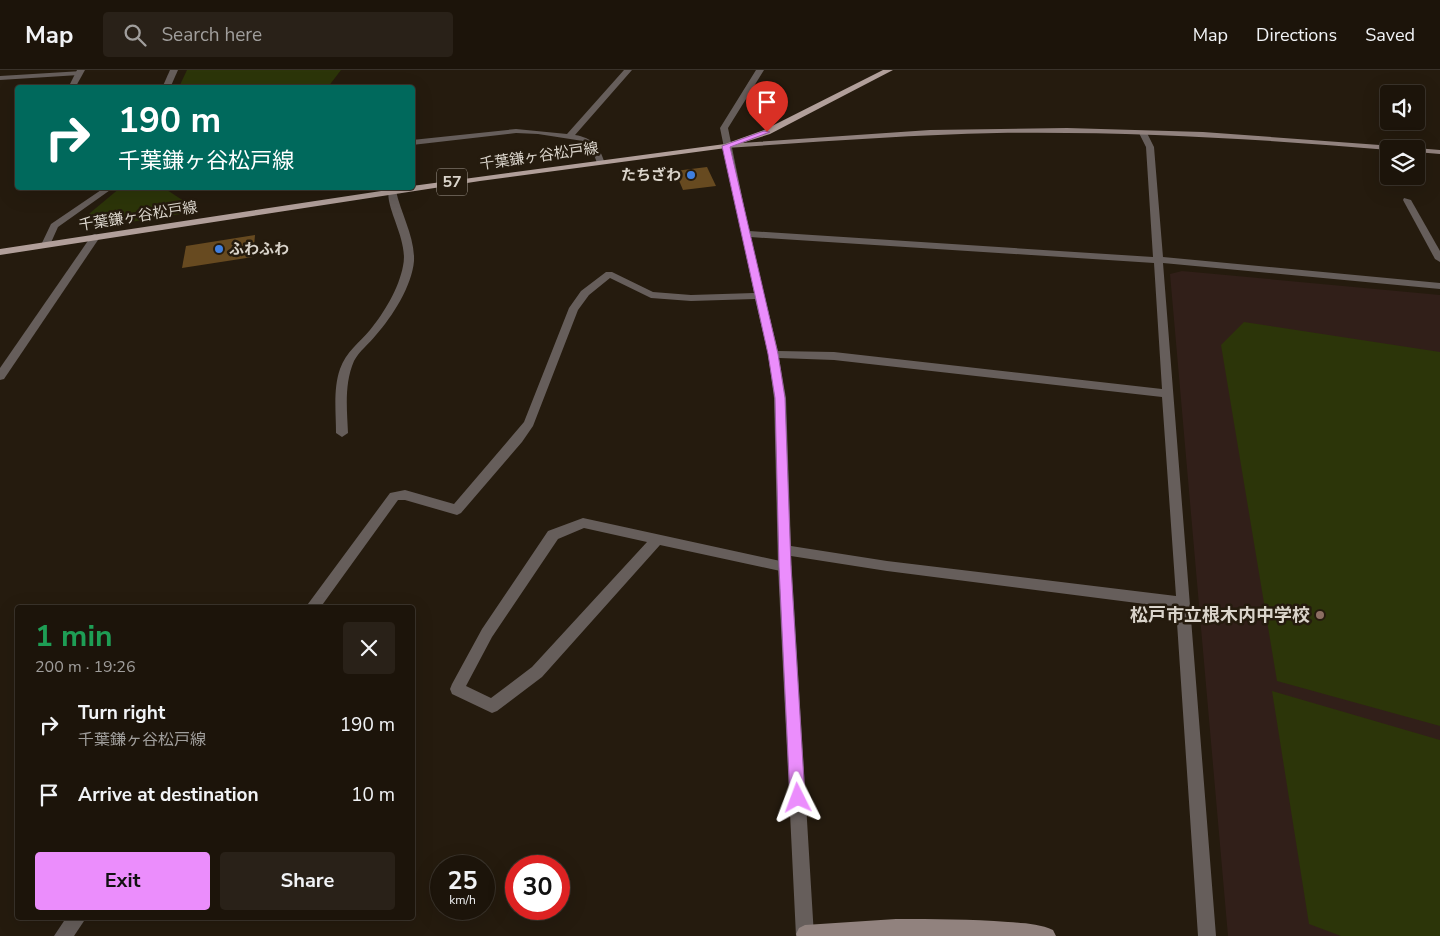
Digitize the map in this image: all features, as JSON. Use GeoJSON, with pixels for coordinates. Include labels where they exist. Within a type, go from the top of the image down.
{"type":"FeatureCollection","features":[{"type":"Feature","properties":{"kind":"main road","name":"千葉鎌ヶ谷松戸線"},"geometry":{"type":"LineString","coordinates":[[415,188],[600,161],[726,146],[767,132],[889,70]]}},
{"type":"Feature","properties":{"kind":"main road","name":"千葉鎌ヶ谷松戸線"},"geometry":{"type":"LineString","coordinates":[[0,252],[399,190]]}},
{"type":"Feature","properties":{"kind":"street"},"geometry":{"type":"LineString","coordinates":[[167,85],[174,70]]}},
{"type":"Feature","properties":{"kind":"street"},"geometry":{"type":"LineString","coordinates":[[569,137],[628,70]]}},
{"type":"Feature","properties":{"kind":"street"},"geometry":{"type":"LineString","coordinates":[[760,70],[725,124],[726,146],[773,354],[780,398],[785,567],[805,935],[904,927],[1002,928],[1047,936]]}},
{"type":"Feature","properties":{"kind":"street"},"geometry":{"type":"LineString","coordinates":[[0,78],[80,72]]}},
{"type":"Feature","properties":{"kind":"street"},"geometry":{"type":"LineString","coordinates":[[73,85],[80,72]]}},
{"type":"Feature","properties":{"kind":"street"},"geometry":{"type":"LineString","coordinates":[[415,143],[516,131],[585,139],[596,148],[600,161]]}},
{"type":"Feature","properties":{"kind":"street"},"geometry":{"type":"LineString","coordinates":[[726,146],[861,136],[957,133],[1143,133],[1239,136],[1380,147]]}},
{"type":"Feature","properties":{"kind":"street"},"geometry":{"type":"LineString","coordinates":[[1143,133],[1150,147],[1181,603],[1207,936]]}},
{"type":"Feature","properties":{"kind":"street"},"geometry":{"type":"LineString","coordinates":[[1425,151],[1440,152]]}},
{"type":"Feature","properties":{"kind":"street"},"geometry":{"type":"LineString","coordinates":[[46,245],[54,226],[106,190]]}},
{"type":"Feature","properties":{"kind":"street"},"geometry":{"type":"LineString","coordinates":[[342,433],[342,384],[349,360],[385,316],[403,280],[409,263],[404,224],[395,208],[392,191]]}},
{"type":"Feature","properties":{"kind":"street"},"geometry":{"type":"LineString","coordinates":[[1407,200],[1440,259]]}},
{"type":"Feature","properties":{"kind":"street"},"geometry":{"type":"LineString","coordinates":[[745,234],[1159,260],[1440,286]]}},
{"type":"Feature","properties":{"kind":"street"},"geometry":{"type":"LineString","coordinates":[[0,376],[95,237]]}},
{"type":"Feature","properties":{"kind":"street"},"geometry":{"type":"LineString","coordinates":[[314,605],[394,496],[405,495],[457,510],[518,439],[529,423],[574,310],[594,284],[609,274],[651,295],[691,298],[759,296]]}},
{"type":"Feature","properties":{"kind":"street"},"geometry":{"type":"LineString","coordinates":[[773,354],[834,356],[1168,394]]}},
{"type":"Feature","properties":{"kind":"street"},"geometry":{"type":"LineString","coordinates":[[658,539],[537,672],[492,706],[457,689],[488,633],[553,535],[583,523],[658,539],[785,567]]}},
{"type":"Feature","properties":{"kind":"street"},"geometry":{"type":"LineString","coordinates":[[785,550],[887,566],[1181,603]]}},
{"type":"Feature","properties":{"kind":"street"},"geometry":{"type":"LineString","coordinates":[[63,936],[75,920]]}},
{"type":"Feature","properties":{"kind":"shaded area","name":"松戸市立根木内中学校"},"geometry":{"type":"Polygon","coordinates":[[[1182,271],[1440,295],[1440,936],[1228,936],[1170,274],[1182,271]]]}},
{"type":"Feature","properties":{"kind":"green space"},"geometry":{"type":"Polygon","coordinates":[[[187,70],[341,70],[330,85],[180,85],[187,70]]]}},
{"type":"Feature","properties":{"kind":"green space"},"geometry":{"type":"Polygon","coordinates":[[[118,190],[167,190],[199,211],[112,225],[84,218],[118,190]]]}},
{"type":"Feature","properties":{"kind":"green space"},"geometry":{"type":"Polygon","coordinates":[[[1244,322],[1440,352],[1440,726],[1277,681],[1221,345],[1244,322]]]}},
{"type":"Feature","properties":{"kind":"green space"},"geometry":{"type":"Polygon","coordinates":[[[1272,691],[1440,740],[1440,936],[1341,936],[1309,924],[1272,691]]]}},
{"type":"Feature","properties":{"kind":"building"},"geometry":{"type":"Polygon","coordinates":[[[707,167],[716,186],[683,190],[675,171],[707,167]]]}},
{"type":"Feature","properties":{"kind":"building"},"geometry":{"type":"Polygon","coordinates":[[[255,235],[253,257],[182,268],[186,246],[255,235]]]}},
{"type":"Feature","properties":{"kind":"place","name":"たちざわ"},"geometry":{"type":"Point","coordinates":[691,175]}},
{"type":"Feature","properties":{"kind":"place","name":"ふわふわ"},"geometry":{"type":"Point","coordinates":[219,249]}},
{"type":"Feature","properties":{"kind":"place","name":"松戸市立根木内中学校"},"geometry":{"type":"Point","coordinates":[1320,615]}},
{"type":"Feature","properties":{"kind":"route"},"geometry":{"type":"LineString","coordinates":[[767,132],[726,146],[773,354],[780,398],[785,567],[798,798]]}}]}
